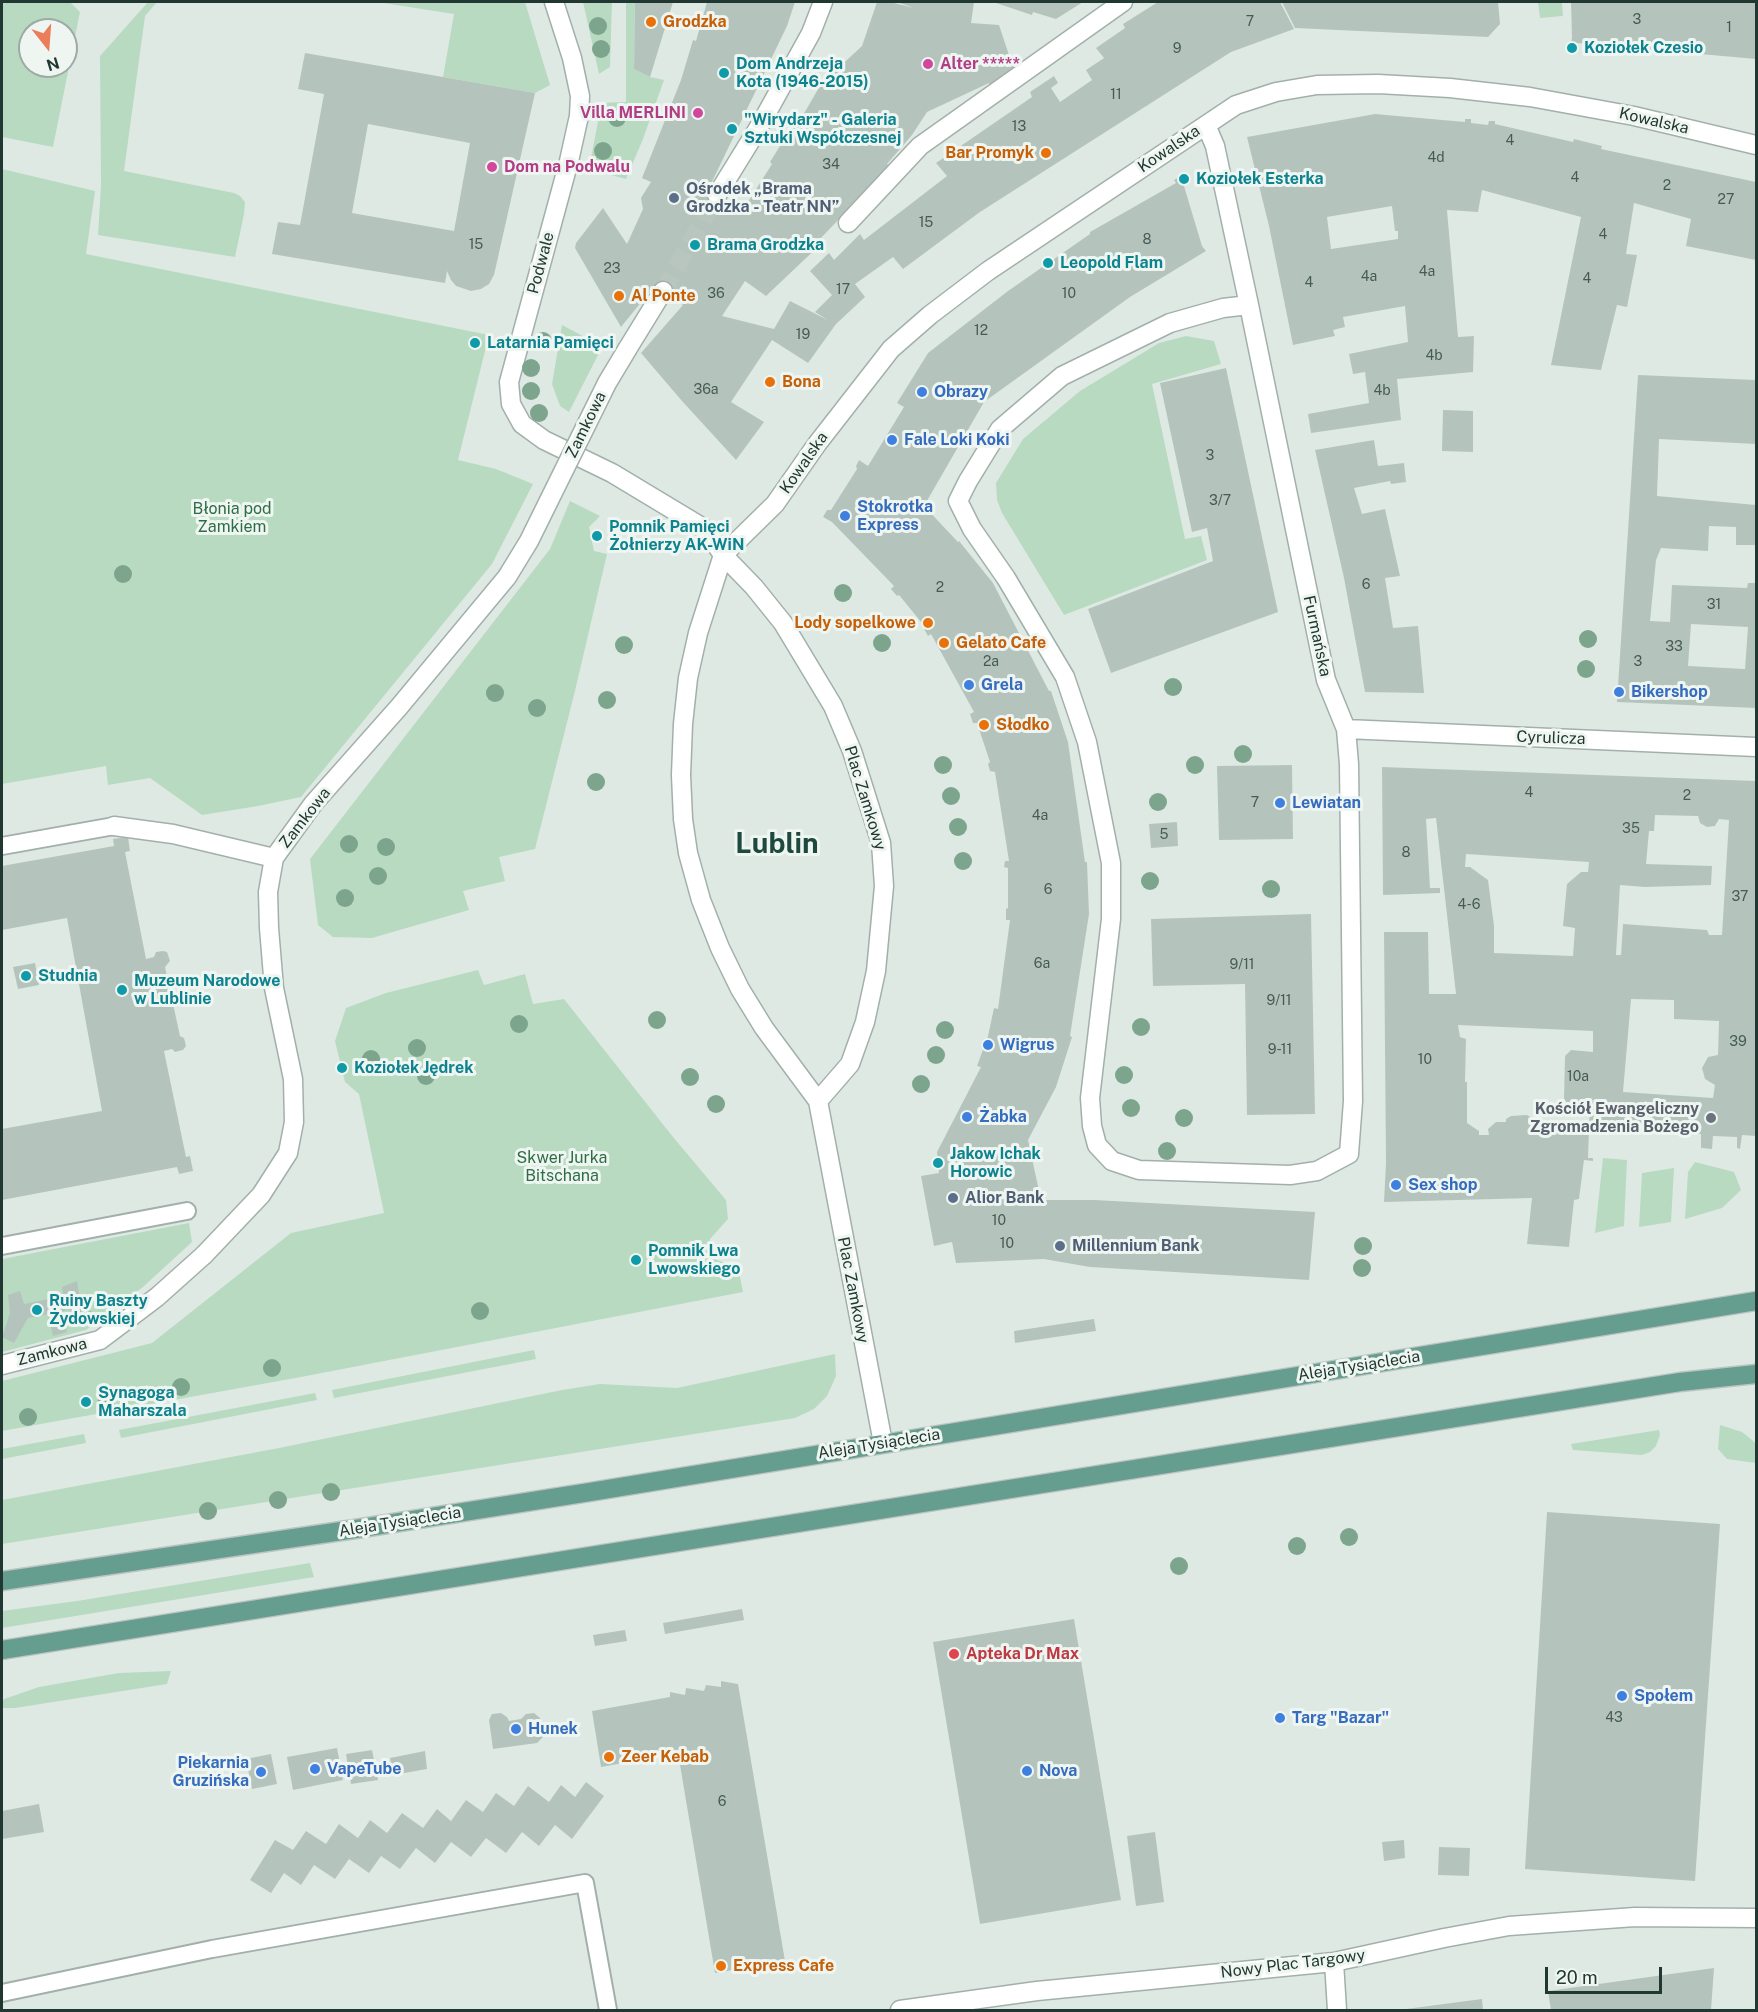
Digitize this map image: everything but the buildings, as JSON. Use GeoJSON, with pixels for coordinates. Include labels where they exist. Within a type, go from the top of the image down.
{"type":"FeatureCollection","features":[{"type":"Feature","properties":{"kind":"main road","name":"Aleja Tysiąclecia"},"geometry":{"type":"LineString","coordinates":[[2,1581],[384,1525],[1756,1301]]}},
{"type":"Feature","properties":{"kind":"main road"},"geometry":{"type":"LineString","coordinates":[[8,1648],[1680,1382],[1756,1374]]}},
{"type":"Feature","properties":{"kind":"street","name":"Podwale"},"geometry":{"type":"LineString","coordinates":[[554,2],[572,58],[580,96],[579,116],[509,382],[511,404],[522,424],[544,440],[612,473]]}},
{"type":"Feature","properties":{"kind":"street"},"geometry":{"type":"LineString","coordinates":[[717,195],[759,127],[811,33],[823,2]]}},
{"type":"Feature","properties":{"kind":"street"},"geometry":{"type":"LineString","coordinates":[[848,223],[920,146],[1123,2]]}},
{"type":"Feature","properties":{"kind":"street","name":"Kowalska"},"geometry":{"type":"LineString","coordinates":[[723,555],[775,504],[817,444],[891,349],[930,315],[988,271],[1236,105],[1276,92],[1317,85],[1378,84],[1450,88],[1530,97],[1634,116],[1756,145]]}},
{"type":"Feature","properties":{"kind":"street","name":"Furmańska"},"geometry":{"type":"LineString","coordinates":[[1206,125],[1215,146],[1249,305],[1326,680],[1346,729],[1349,764],[1353,1101],[1349,1154],[1317,1171],[1290,1175],[1139,1170],[1112,1161],[1097,1145],[1092,1126],[1090,1098],[1111,919],[1111,863],[1087,742],[1065,677],[1006,578],[972,529],[958,501],[1000,429],[1062,376],[1170,323],[1223,308],[1249,305]]}},
{"type":"Feature","properties":{"kind":"street","name":"Zamkowa"},"geometry":{"type":"LineString","coordinates":[[2,1365],[100,1340],[157,1297],[204,1255],[261,1195],[288,1153],[294,1122],[292,1079],[274,988],[270,938],[268,892],[274,858],[313,804],[399,707],[507,577],[529,541],[607,383],[663,291]]}},
{"type":"Feature","properties":{"kind":"street","name":"Plac Zamkowy"},"geometry":{"type":"LineString","coordinates":[[612,473],[705,529],[723,555],[754,587],[783,623],[833,706],[852,751],[881,843],[884,886],[881,929],[876,971],[865,1022],[850,1064],[818,1101]]}},
{"type":"Feature","properties":{"kind":"street","name":"Plac Zamkowy"},"geometry":{"type":"LineString","coordinates":[[723,555],[698,633],[688,678],[681,775],[682,819],[688,853],[701,900],[720,948],[740,989],[764,1028],[818,1101],[883,1443]]}},
{"type":"Feature","properties":{"kind":"street","name":"Cyrulicza"},"geometry":{"type":"LineString","coordinates":[[1346,729],[1756,747]]}},
{"type":"Feature","properties":{"kind":"street"},"geometry":{"type":"LineString","coordinates":[[114,826],[173,834],[274,858]]}},
{"type":"Feature","properties":{"kind":"street"},"geometry":{"type":"LineString","coordinates":[[2,1663],[8,1648]]}},
{"type":"Feature","properties":{"kind":"street","name":"Nowy Plac Targowy"},"geometry":{"type":"LineString","coordinates":[[900,2010],[1037,1991],[1334,1962],[1509,1926],[1635,1917],[1756,1918]]}},
{"type":"Feature","properties":{"kind":"street"},"geometry":{"type":"LineString","coordinates":[[1334,1962],[1337,2010]]}},
{"type":"Feature","properties":{"kind":"lane"},"geometry":{"type":"LineString","coordinates":[[2,846],[114,826]]}},
{"type":"Feature","properties":{"kind":"lane"},"geometry":{"type":"LineString","coordinates":[[2,1246],[187,1211]]}},
{"type":"Feature","properties":{"kind":"lane"},"geometry":{"type":"LineString","coordinates":[[2,1993],[212,1949],[585,1883],[608,2010]]}},
{"type":"Feature","properties":{"kind":"green space"},"geometry":{"type":"Polygon","coordinates":[[[2,2],[70,2],[80,12],[78,22],[78,18],[18,18],[18,78],[67,78],[53,147],[2,137],[2,2]]]}},
{"type":"Feature","properties":{"kind":"green space"},"geometry":{"type":"Polygon","coordinates":[[[148,2],[157,2],[145,16],[124,171],[240,196],[245,202],[235,257],[98,235],[101,185],[100,56],[148,2]]]}},
{"type":"Feature","properties":{"kind":"green space"},"geometry":{"type":"Polygon","coordinates":[[[377,2],[525,2],[550,85],[535,93],[443,77],[454,14],[377,2]]]}},
{"type":"Feature","properties":{"kind":"green space"},"geometry":{"type":"Polygon","coordinates":[[[583,2],[612,2],[610,67],[599,74],[583,2]]]}},
{"type":"Feature","properties":{"kind":"green space"},"geometry":{"type":"Polygon","coordinates":[[[626,2],[635,2],[634,69],[650,77],[664,80],[626,179],[589,169],[599,116],[599,103],[626,102],[626,2]]]}},
{"type":"Feature","properties":{"kind":"green space"},"geometry":{"type":"Polygon","coordinates":[[[1538,2],[1562,2],[1563,16],[1540,18],[1538,2]]]}},
{"type":"Feature","properties":{"kind":"green space","name":"Błonia pod Zamkiem"},"geometry":{"type":"Polygon","coordinates":[[[2,169],[95,191],[86,254],[489,335],[458,460],[496,469],[533,484],[492,564],[301,797],[202,815],[150,778],[108,785],[106,766],[2,784],[2,169]]]}},
{"type":"Feature","properties":{"kind":"green space"},"geometry":{"type":"Polygon","coordinates":[[[562,325],[581,335],[598,355],[569,412],[560,406],[552,384],[562,325]]]}},
{"type":"Feature","properties":{"kind":"green space"},"geometry":{"type":"Polygon","coordinates":[[[1186,336],[1214,341],[1221,364],[1152,384],[1185,539],[1201,536],[1207,560],[1064,615],[1002,513],[997,500],[996,483],[1023,439],[1080,391],[1159,343],[1186,336]]]}},
{"type":"Feature","properties":{"kind":"green space"},"geometry":{"type":"Polygon","coordinates":[[[570,501],[600,516],[589,527],[594,551],[607,554],[535,849],[499,857],[505,881],[463,891],[469,910],[372,938],[333,937],[318,925],[310,859],[550,549],[570,501]]]}},
{"type":"Feature","properties":{"kind":"green space","name":"Skwer Jurka Bitschana"},"geometry":{"type":"Polygon","coordinates":[[[478,970],[484,985],[525,974],[533,1004],[564,999],[726,1200],[728,1219],[710,1239],[714,1259],[738,1267],[743,1292],[301,1377],[2,1431],[2,1381],[152,1343],[291,1233],[384,1213],[359,1094],[345,1082],[335,1041],[346,1008],[386,993],[478,970]]]}},
{"type":"Feature","properties":{"kind":"green space"},"geometry":{"type":"Polygon","coordinates":[[[1603,1158],[1627,1160],[1624,1226],[1595,1233],[1603,1158]]]}},
{"type":"Feature","properties":{"kind":"green space"},"geometry":{"type":"Polygon","coordinates":[[[1695,1162],[1734,1172],[1741,1190],[1722,1208],[1685,1219],[1688,1172],[1695,1162]]]}},
{"type":"Feature","properties":{"kind":"green space"},"geometry":{"type":"Polygon","coordinates":[[[1674,1168],[1671,1222],[1639,1227],[1642,1173],[1674,1168]]]}},
{"type":"Feature","properties":{"kind":"green space"},"geometry":{"type":"Polygon","coordinates":[[[189,1223],[192,1242],[143,1287],[86,1330],[2,1352],[2,1259],[189,1223]]]}},
{"type":"Feature","properties":{"kind":"green space"},"geometry":{"type":"Polygon","coordinates":[[[534,1350],[536,1359],[334,1398],[332,1390],[534,1350]]]}},
{"type":"Feature","properties":{"kind":"green space"},"geometry":{"type":"Polygon","coordinates":[[[835,1354],[836,1376],[827,1396],[814,1409],[795,1418],[2,1544],[2,1500],[279,1448],[562,1390],[600,1384],[677,1388],[835,1354]]]}},
{"type":"Feature","properties":{"kind":"green space"},"geometry":{"type":"Polygon","coordinates":[[[315,1393],[317,1400],[121,1438],[119,1430],[315,1393]]]}},
{"type":"Feature","properties":{"kind":"green space"},"geometry":{"type":"Polygon","coordinates":[[[1720,1425],[1742,1432],[1756,1444],[1756,1463],[1727,1459],[1718,1449],[1720,1425]]]}},
{"type":"Feature","properties":{"kind":"green space"},"geometry":{"type":"Polygon","coordinates":[[[1659,1430],[1660,1435],[1656,1446],[1650,1452],[1642,1455],[1573,1450],[1571,1444],[1659,1430]]]}},
{"type":"Feature","properties":{"kind":"green space"},"geometry":{"type":"Polygon","coordinates":[[[84,1434],[86,1443],[2,1459],[2,1449],[84,1434]]]}},
{"type":"Feature","properties":{"kind":"green space"},"geometry":{"type":"Polygon","coordinates":[[[310,1563],[314,1577],[2,1628],[2,1611],[310,1563]]]}},
{"type":"Feature","properties":{"kind":"green space"},"geometry":{"type":"Polygon","coordinates":[[[171,1671],[167,1684],[15,1708],[2,1708],[4,1699],[39,1687],[119,1673],[171,1671]]]}},
{"type":"Feature","properties":{"kind":"tunnel"},"geometry":{"type":"LineString","coordinates":[[663,291],[717,195]]}},
{"type":"Feature","properties":{"kind":"place","name":"Grodzka"},"geometry":{"type":"Point","coordinates":[651,22]}},
{"type":"Feature","properties":{"kind":"place","name":"Koziołek Czesio"},"geometry":{"type":"Point","coordinates":[1572,48]}},
{"type":"Feature","properties":{"kind":"place","name":"Alter *****"},"geometry":{"type":"Point","coordinates":[928,64]}},
{"type":"Feature","properties":{"kind":"place","name":"Dom Andrzeja Kota (1946-2015)"},"geometry":{"type":"Point","coordinates":[724,73]}},
{"type":"Feature","properties":{"kind":"place","name":"Villa MERLINI"},"geometry":{"type":"Point","coordinates":[698,113]}},
{"type":"Feature","properties":{"kind":"place","name":"\"Wirydarz\" - Galeria Sztuki Współczesnej"},"geometry":{"type":"Point","coordinates":[732,129]}},
{"type":"Feature","properties":{"kind":"place","name":"Bar Promyk"},"geometry":{"type":"Point","coordinates":[1046,153]}},
{"type":"Feature","properties":{"kind":"place","name":"Dom na Podwalu"},"geometry":{"type":"Point","coordinates":[492,167]}},
{"type":"Feature","properties":{"kind":"place","name":"Koziołek Esterka"},"geometry":{"type":"Point","coordinates":[1184,179]}},
{"type":"Feature","properties":{"kind":"place","name":"Ośrodek „Brama Grodzka - Teatr NN”"},"geometry":{"type":"Point","coordinates":[674,198]}},
{"type":"Feature","properties":{"kind":"place","name":"Brama Grodzka"},"geometry":{"type":"Point","coordinates":[695,245]}},
{"type":"Feature","properties":{"kind":"place","name":"Leopold Flam"},"geometry":{"type":"Point","coordinates":[1048,263]}},
{"type":"Feature","properties":{"kind":"place","name":"Al Ponte"},"geometry":{"type":"Point","coordinates":[619,296]}},
{"type":"Feature","properties":{"kind":"place","name":"Latarnia Pamięci"},"geometry":{"type":"Point","coordinates":[475,343]}},
{"type":"Feature","properties":{"kind":"place","name":"Bona"},"geometry":{"type":"Point","coordinates":[770,382]}},
{"type":"Feature","properties":{"kind":"place","name":"Obrazy"},"geometry":{"type":"Point","coordinates":[922,392]}},
{"type":"Feature","properties":{"kind":"place","name":"Fale Loki Koki"},"geometry":{"type":"Point","coordinates":[892,440]}},
{"type":"Feature","properties":{"kind":"place","name":"Stokrotka Express"},"geometry":{"type":"Point","coordinates":[845,516]}},
{"type":"Feature","properties":{"kind":"place","name":"Pomnik Pamięci Żołnierzy AK-WiN"},"geometry":{"type":"Point","coordinates":[597,536]}},
{"type":"Feature","properties":{"kind":"place","name":"Lody sopelkowe"},"geometry":{"type":"Point","coordinates":[928,623]}},
{"type":"Feature","properties":{"kind":"place","name":"Gelato Cafe"},"geometry":{"type":"Point","coordinates":[944,643]}},
{"type":"Feature","properties":{"kind":"place","name":"Grela"},"geometry":{"type":"Point","coordinates":[969,685]}},
{"type":"Feature","properties":{"kind":"place","name":"Bikershop"},"geometry":{"type":"Point","coordinates":[1619,692]}},
{"type":"Feature","properties":{"kind":"place","name":"Słodko"},"geometry":{"type":"Point","coordinates":[984,725]}},
{"type":"Feature","properties":{"kind":"place","name":"Lewiatan"},"geometry":{"type":"Point","coordinates":[1280,803]}},
{"type":"Feature","properties":{"kind":"place","name":"Studnia"},"geometry":{"type":"Point","coordinates":[26,976]}},
{"type":"Feature","properties":{"kind":"place","name":"Muzeum Narodowe w Lublinie"},"geometry":{"type":"Point","coordinates":[122,990]}},
{"type":"Feature","properties":{"kind":"place","name":"Wigrus"},"geometry":{"type":"Point","coordinates":[988,1045]}},
{"type":"Feature","properties":{"kind":"place","name":"Koziołek Jędrek"},"geometry":{"type":"Point","coordinates":[342,1068]}},
{"type":"Feature","properties":{"kind":"place","name":"Żabka"},"geometry":{"type":"Point","coordinates":[967,1117]}},
{"type":"Feature","properties":{"kind":"place","name":"Kościół Ewangeliczny Zgromadzenia Bożego"},"geometry":{"type":"Point","coordinates":[1711,1118]}},
{"type":"Feature","properties":{"kind":"place","name":"Jakow Ichak Horowic"},"geometry":{"type":"Point","coordinates":[938,1163]}},
{"type":"Feature","properties":{"kind":"place","name":"Sex shop"},"geometry":{"type":"Point","coordinates":[1396,1185]}},
{"type":"Feature","properties":{"kind":"place","name":"Alior Bank"},"geometry":{"type":"Point","coordinates":[953,1198]}},
{"type":"Feature","properties":{"kind":"place","name":"Millennium Bank"},"geometry":{"type":"Point","coordinates":[1060,1246]}},
{"type":"Feature","properties":{"kind":"place","name":"Pomnik Lwa Lwowskiego"},"geometry":{"type":"Point","coordinates":[636,1260]}},
{"type":"Feature","properties":{"kind":"place","name":"Ruiny Baszty Żydowskiej"},"geometry":{"type":"Point","coordinates":[37,1310]}},
{"type":"Feature","properties":{"kind":"place","name":"Synagoga Maharszala"},"geometry":{"type":"Point","coordinates":[86,1402]}},
{"type":"Feature","properties":{"kind":"place","name":"Apteka Dr Max"},"geometry":{"type":"Point","coordinates":[954,1654]}},
{"type":"Feature","properties":{"kind":"place","name":"Społem"},"geometry":{"type":"Point","coordinates":[1622,1696]}},
{"type":"Feature","properties":{"kind":"place","name":"Targ \"Bazar\""},"geometry":{"type":"Point","coordinates":[1280,1718]}},
{"type":"Feature","properties":{"kind":"place","name":"Hunek"},"geometry":{"type":"Point","coordinates":[516,1729]}},
{"type":"Feature","properties":{"kind":"place","name":"Zeer Kebab"},"geometry":{"type":"Point","coordinates":[609,1757]}},
{"type":"Feature","properties":{"kind":"place","name":"VapeTube"},"geometry":{"type":"Point","coordinates":[315,1769]}},
{"type":"Feature","properties":{"kind":"place","name":"Nova"},"geometry":{"type":"Point","coordinates":[1027,1771]}},
{"type":"Feature","properties":{"kind":"place","name":"Piekarnia Gruzińska"},"geometry":{"type":"Point","coordinates":[261,1772]}},
{"type":"Feature","properties":{"kind":"place","name":"Express Cafe"},"geometry":{"type":"Point","coordinates":[721,1966]}},
{"type":"Feature","properties":{"kind":"district","name":"Lublin"},"geometry":{"type":"Point","coordinates":[777,844]}}]}
